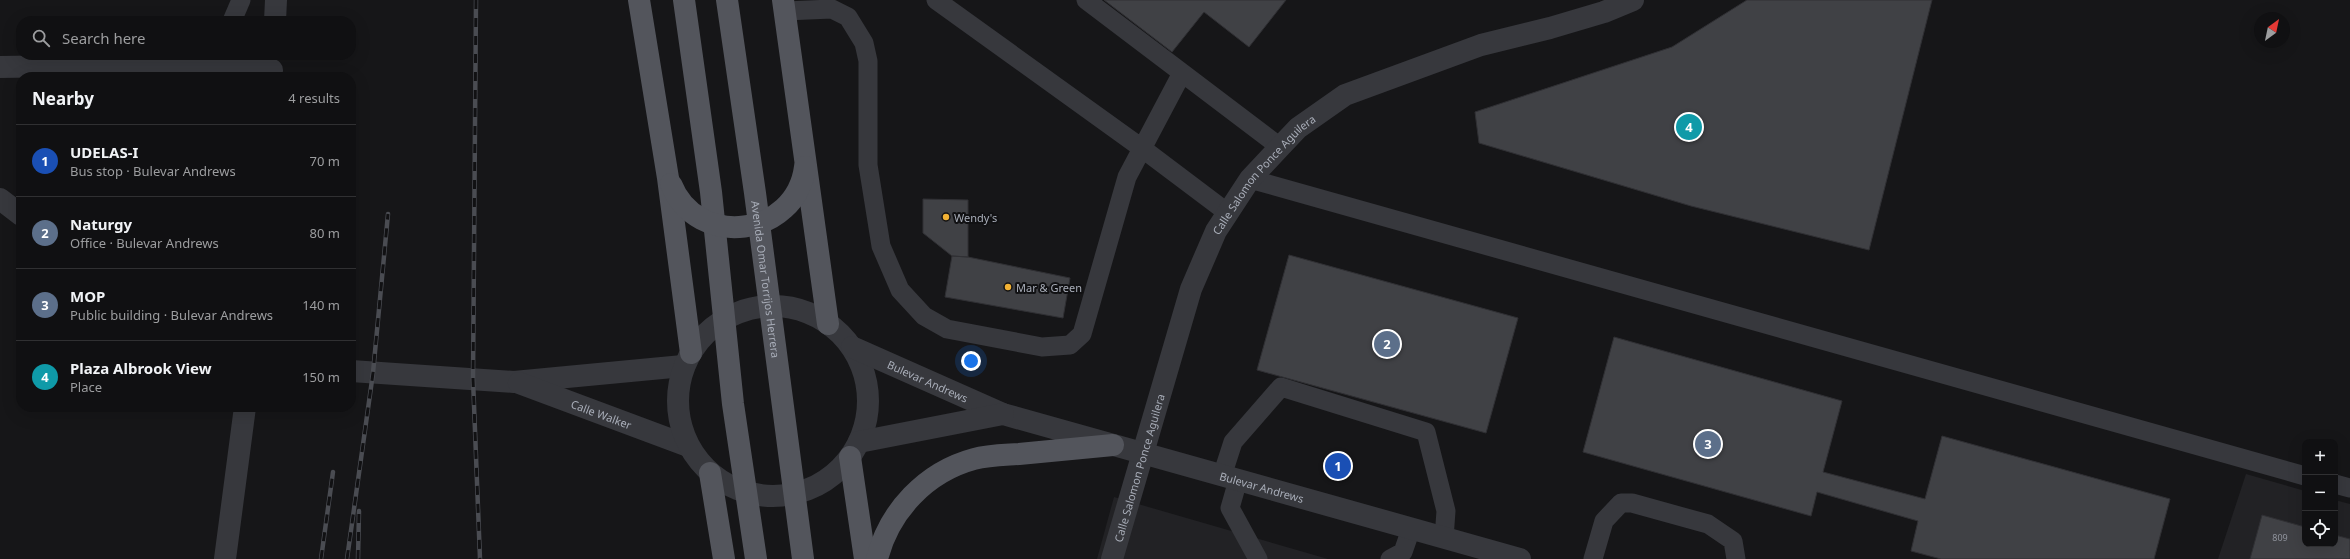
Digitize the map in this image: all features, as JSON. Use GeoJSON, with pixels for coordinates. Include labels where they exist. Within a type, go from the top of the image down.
{"type":"FeatureCollection","features":[{"type":"Feature","properties":{"kind":"main road"},"geometry":{"type":"LineString","coordinates":[[639,0],[668,178],[687,359]]}},
{"type":"Feature","properties":{"kind":"main road"},"geometry":{"type":"LineString","coordinates":[[684,0],[711,192],[733,404],[756,559]]}},
{"type":"Feature","properties":{"kind":"main road","name":"Avenida Omar Torrijos Herrera"},"geometry":{"type":"LineString","coordinates":[[727,0],[755,193],[803,559]]}},
{"type":"Feature","properties":{"kind":"main road"},"geometry":{"type":"LineString","coordinates":[[784,6],[828,324]]}},
{"type":"Feature","properties":{"kind":"main road"},"geometry":{"type":"LineString","coordinates":[[668,178],[681,202],[703,220],[717,225],[745,227],[759,224],[783,210],[800,187],[806,159]]}},
{"type":"Feature","properties":{"kind":"main road"},"geometry":{"type":"LineString","coordinates":[[877,559],[886,534],[906,502],[926,482],[949,468],[975,458],[1113,445]]}},
{"type":"Feature","properties":{"kind":"main road"},"geometry":{"type":"LineString","coordinates":[[855,450],[865,559]]}},
{"type":"Feature","properties":{"kind":"main road"},"geometry":{"type":"LineString","coordinates":[[710,473],[724,559]]}},
{"type":"Feature","properties":{"kind":"street"},"geometry":{"type":"LineString","coordinates":[[275,16],[276,0]]}},
{"type":"Feature","properties":{"kind":"street","name":"Calle Salomon Ponce Aguilera"},"geometry":{"type":"LineString","coordinates":[[1112,559],[1191,289],[1216,231],[1250,180],[1280,147],[1298,128],[1345,95],[1481,45],[1550,28],[1604,12],[1632,0]]}},
{"type":"Feature","properties":{"kind":"street"},"geometry":{"type":"LineString","coordinates":[[0,67],[272,67]]}},
{"type":"Feature","properties":{"kind":"street"},"geometry":{"type":"LineString","coordinates":[[0,199],[16,211]]}},
{"type":"Feature","properties":{"kind":"street"},"geometry":{"type":"LineString","coordinates":[[768,306],[799,310],[828,324],[852,347],[864,373],[868,395],[867,418],[855,450],[824,481],[811,489],[786,496],[761,496],[746,492],[710,473],[688,446],[678,411],[679,388],[687,359],[711,329],[738,313],[768,306]]}},
{"type":"Feature","properties":{"kind":"street","name":"Bulevar Andrews"},"geometry":{"type":"LineString","coordinates":[[852,347],[1003,414],[1520,559]]}},
{"type":"Feature","properties":{"kind":"street","name":"Calle Walker"},"geometry":{"type":"LineString","coordinates":[[356,371],[514,382],[687,359]]}},
{"type":"Feature","properties":{"kind":"street","name":"Calle Walker"},"geometry":{"type":"LineString","coordinates":[[514,382],[688,446]]}},
{"type":"Feature","properties":{"kind":"street"},"geometry":{"type":"LineString","coordinates":[[225,559],[244,412]]}},
{"type":"Feature","properties":{"kind":"street","name":"Bulevar Andrews"},"geometry":{"type":"LineString","coordinates":[[855,450],[1003,414]]}},
{"type":"Feature","properties":{"kind":"lane"},"geometry":{"type":"LineString","coordinates":[[234,16],[241,0]]}},
{"type":"Feature","properties":{"kind":"lane"},"geometry":{"type":"LineString","coordinates":[[936,0],[1143,149],[1228,213]]}},
{"type":"Feature","properties":{"kind":"lane"},"geometry":{"type":"LineString","coordinates":[[1086,0],[1280,147]]}},
{"type":"Feature","properties":{"kind":"lane"},"geometry":{"type":"LineString","coordinates":[[784,6],[832,9],[848,17],[861,38],[868,61],[868,165],[881,246],[900,290],[924,316],[947,329],[1042,347],[1070,345],[1082,334],[1118,200],[1127,177],[1182,73]]}},
{"type":"Feature","properties":{"kind":"lane"},"geometry":{"type":"LineString","coordinates":[[155,66],[176,60]]}},
{"type":"Feature","properties":{"kind":"lane"},"geometry":{"type":"LineString","coordinates":[[1250,180],[2302,475]]}},
{"type":"Feature","properties":{"kind":"lane"},"geometry":{"type":"LineString","coordinates":[[1258,559],[1230,508],[1230,478],[1233,442],[1281,387],[1426,432],[1446,511],[1444,538]]}},
{"type":"Feature","properties":{"kind":"lane"},"geometry":{"type":"LineString","coordinates":[[2338,485],[2350,488]]}},
{"type":"Feature","properties":{"kind":"lane"},"geometry":{"type":"LineString","coordinates":[[1593,559],[1604,521],[1621,503],[1632,503],[1708,524],[1733,541],[1736,559]]}},
{"type":"Feature","properties":{"kind":"lane"},"geometry":{"type":"LineString","coordinates":[[1390,559],[1403,552],[1411,529]]}},
{"type":"Feature","properties":{"kind":"shaded area"},"geometry":{"type":"Polygon","coordinates":[[[2246,474],[2302,490],[2302,547],[2338,547],[2338,501],[2350,504],[2350,559],[2218,559],[2246,474]]]}},
{"type":"Feature","properties":{"kind":"shaded area"},"geometry":{"type":"Polygon","coordinates":[[[1114,497],[1328,559],[1097,559],[1114,497]]]}},
{"type":"Feature","properties":{"kind":"building"},"geometry":{"type":"Polygon","coordinates":[[[1104,0],[1286,0],[1249,47],[1204,12],[1172,52],[1104,0]]]}},
{"type":"Feature","properties":{"kind":"building"},"geometry":{"type":"Polygon","coordinates":[[[1747,0],[1932,0],[1869,250],[1691,206],[1479,143],[1475,112],[1672,47],[1747,0]]]}},
{"type":"Feature","properties":{"kind":"building","name":"Wendy's"},"geometry":{"type":"Polygon","coordinates":[[[923,199],[968,200],[968,257],[952,256],[923,233],[923,199]]]}},
{"type":"Feature","properties":{"kind":"building"},"geometry":{"type":"Polygon","coordinates":[[[1289,255],[1518,318],[1486,433],[1257,370],[1289,255]]]}},
{"type":"Feature","properties":{"kind":"building","name":"Mar & Green"},"geometry":{"type":"Polygon","coordinates":[[[952,256],[968,257],[1070,278],[1063,318],[945,297],[952,256]]]}},
{"type":"Feature","properties":{"kind":"building"},"geometry":{"type":"Polygon","coordinates":[[[1614,337],[1842,401],[1823,472],[1925,499],[1942,436],[2170,499],[2154,559],[1941,559],[1911,551],[1918,521],[1817,492],[1811,516],[1583,452],[1614,337]]]}},
{"type":"Feature","properties":{"kind":"building"},"geometry":{"type":"Polygon","coordinates":[[[2262,515],[2302,526],[2302,547],[2338,547],[2338,536],[2350,539],[2350,559],[2250,559],[2262,515]]]}},
{"type":"Feature","properties":{"kind":"railway"},"geometry":{"type":"LineString","coordinates":[[476,0],[473,379],[480,559]]}},
{"type":"Feature","properties":{"kind":"railway"},"geometry":{"type":"LineString","coordinates":[[347,559],[373,373],[388,214]]}},
{"type":"Feature","properties":{"kind":"railway"},"geometry":{"type":"LineString","coordinates":[[321,559],[333,472]]}},
{"type":"Feature","properties":{"kind":"railway"},"geometry":{"type":"LineString","coordinates":[[358,559],[359,511]]}},
{"type":"Feature","properties":{"kind":"place","name":"Plaza Albrook View"},"geometry":{"type":"Point","coordinates":[1689,127]}},
{"type":"Feature","properties":{"kind":"place","name":"Wendy's"},"geometry":{"type":"Point","coordinates":[946,217]}},
{"type":"Feature","properties":{"kind":"place","name":"Mar & Green"},"geometry":{"type":"Point","coordinates":[1008,287]}},
{"type":"Feature","properties":{"kind":"place","name":"Naturgy"},"geometry":{"type":"Point","coordinates":[1387,344]}},
{"type":"Feature","properties":{"kind":"place","name":"MOP"},"geometry":{"type":"Point","coordinates":[1708,444]}},
{"type":"Feature","properties":{"kind":"place","name":"UDELAS-I"},"geometry":{"type":"Point","coordinates":[1338,466]}}]}
